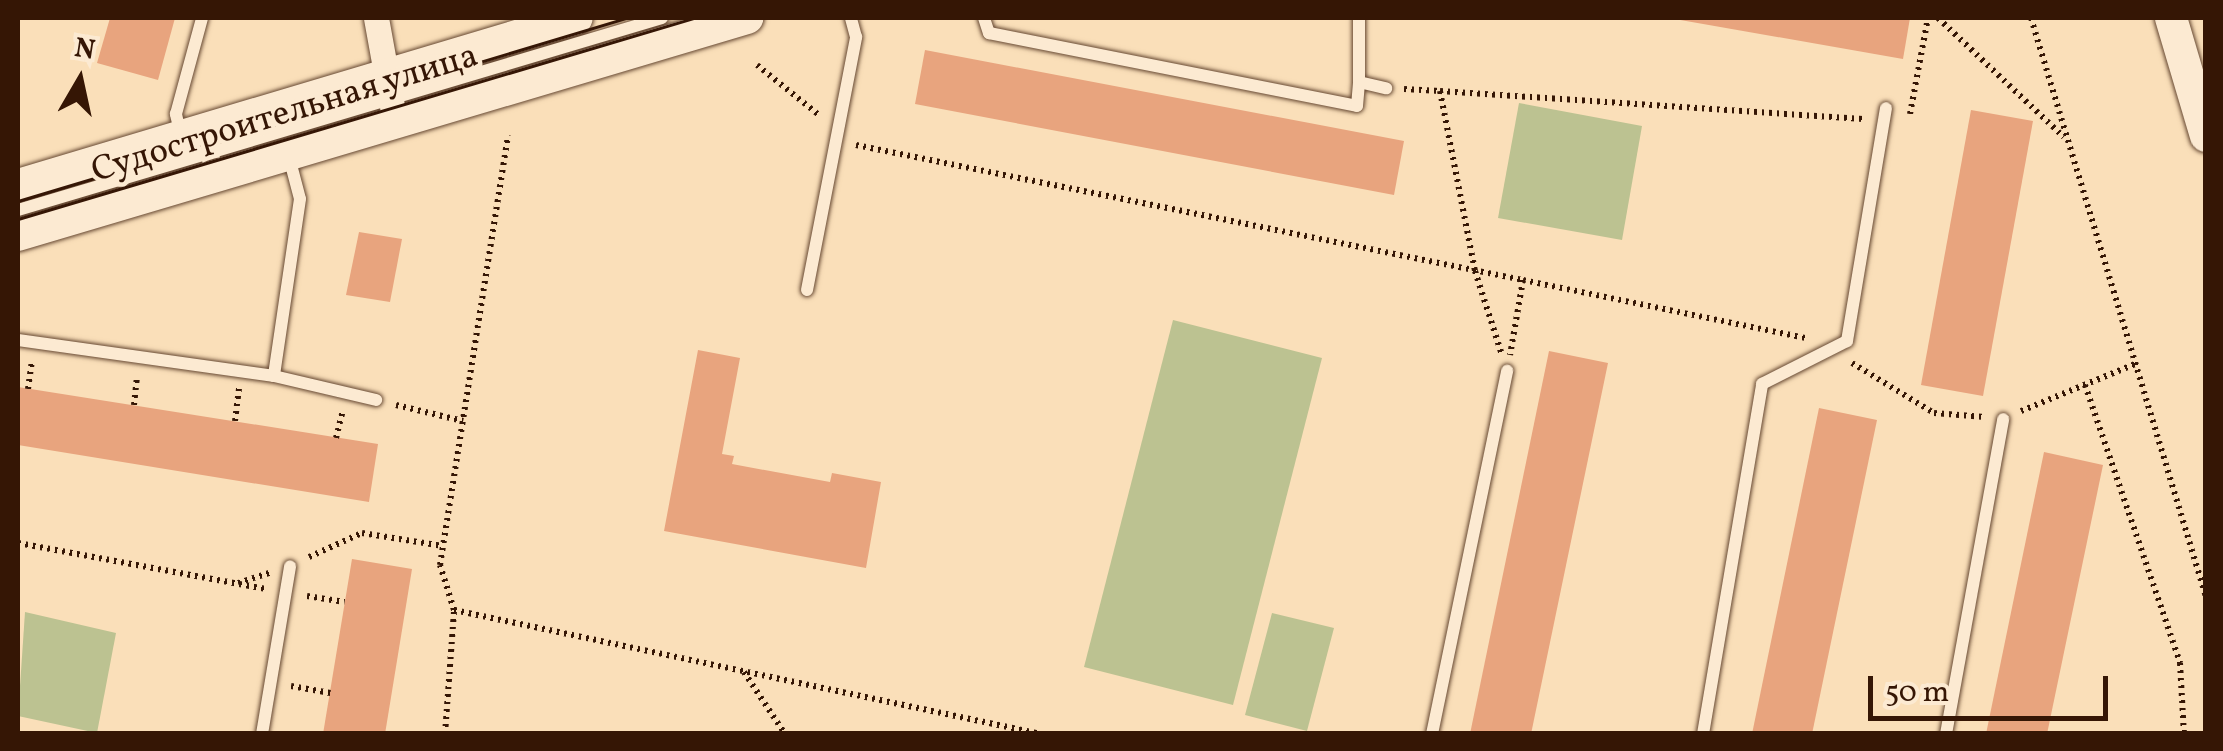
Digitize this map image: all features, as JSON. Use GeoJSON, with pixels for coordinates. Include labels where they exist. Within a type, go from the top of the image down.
{"type":"FeatureCollection","features":[{"type":"Feature","properties":{"kind":"street"},"geometry":{"type":"LineString","coordinates":[[376,18],[389,99]]}},
{"type":"Feature","properties":{"kind":"street","name":"Судостроительная улица"},"geometry":{"type":"LineString","coordinates":[[18,185],[188,159],[283,131],[389,99],[577,18]]}},
{"type":"Feature","properties":{"kind":"street","name":"Судостроительная улица"},"geometry":{"type":"LineString","coordinates":[[18,236],[188,159],[655,25],[747,18]]}},
{"type":"Feature","properties":{"kind":"street"},"geometry":{"type":"LineString","coordinates":[[2170,18],[2196,68],[2206,136]]}},
{"type":"Feature","properties":{"kind":"lane"},"geometry":{"type":"LineString","coordinates":[[18,210],[188,159],[176,114],[202,18]]}},
{"type":"Feature","properties":{"kind":"lane"},"geometry":{"type":"LineString","coordinates":[[806,290],[856,37],[850,18]]}},
{"type":"Feature","properties":{"kind":"lane"},"geometry":{"type":"LineString","coordinates":[[984,18],[989,33],[1357,106],[1359,18]]}},
{"type":"Feature","properties":{"kind":"lane"},"geometry":{"type":"LineString","coordinates":[[1359,82],[1386,88]]}},
{"type":"Feature","properties":{"kind":"lane"},"geometry":{"type":"LineString","coordinates":[[1703,734],[1762,384],[1847,341],[1885,114]]}},
{"type":"Feature","properties":{"kind":"lane"},"geometry":{"type":"LineString","coordinates":[[274,376],[300,199],[283,131]]}},
{"type":"Feature","properties":{"kind":"lane"},"geometry":{"type":"LineString","coordinates":[[18,340],[274,376],[376,400]]}},
{"type":"Feature","properties":{"kind":"lane"},"geometry":{"type":"LineString","coordinates":[[1432,734],[1507,371]]}},
{"type":"Feature","properties":{"kind":"lane"},"geometry":{"type":"LineString","coordinates":[[1946,734],[2003,419]]}},
{"type":"Feature","properties":{"kind":"lane"},"geometry":{"type":"LineString","coordinates":[[262,734],[290,566]]}},
{"type":"Feature","properties":{"kind":"path"},"geometry":{"type":"LineString","coordinates":[[1938,18],[2067,140]]}},
{"type":"Feature","properties":{"kind":"path"},"geometry":{"type":"LineString","coordinates":[[2030,18],[2206,596]]}},
{"type":"Feature","properties":{"kind":"path"},"geometry":{"type":"LineString","coordinates":[[757,65],[861,150],[1523,280],[1507,371]]}},
{"type":"Feature","properties":{"kind":"path"},"geometry":{"type":"LineString","coordinates":[[1386,88],[1885,114],[1908,124]]}},
{"type":"Feature","properties":{"kind":"path"},"geometry":{"type":"LineString","coordinates":[[1440,92],[1475,271],[1507,371]]}},
{"type":"Feature","properties":{"kind":"path"},"geometry":{"type":"LineString","coordinates":[[445,734],[454,610],[443,546],[508,135]]}},
{"type":"Feature","properties":{"kind":"path"},"geometry":{"type":"LineString","coordinates":[[235,422],[241,372]]}},
{"type":"Feature","properties":{"kind":"path"},"geometry":{"type":"LineString","coordinates":[[2085,385],[2180,663],[2184,734]]}},
{"type":"Feature","properties":{"kind":"path"},"geometry":{"type":"LineString","coordinates":[[376,400],[463,421]]}},
{"type":"Feature","properties":{"kind":"path"},"geometry":{"type":"LineString","coordinates":[[237,583],[290,566],[362,534],[443,546]]}},
{"type":"Feature","properties":{"kind":"path"},"geometry":{"type":"LineString","coordinates":[[18,544],[345,602]]}},
{"type":"Feature","properties":{"kind":"path"},"geometry":{"type":"LineString","coordinates":[[454,610],[1041,734]]}},
{"type":"Feature","properties":{"kind":"path"},"geometry":{"type":"LineString","coordinates":[[743,671],[785,734]]}},
{"type":"Feature","properties":{"kind":"path"},"geometry":{"type":"LineString","coordinates":[[271,683],[330,693]]}},
{"type":"Feature","properties":{"kind":"green space"},"geometry":{"type":"Polygon","coordinates":[[[1519,103],[1642,126],[1622,240],[1498,218],[1519,103]]]}},
{"type":"Feature","properties":{"kind":"green space"},"geometry":{"type":"Polygon","coordinates":[[[1173,320],[1322,358],[1233,705],[1084,667],[1173,320]]]}},
{"type":"Feature","properties":{"kind":"green space"},"geometry":{"type":"Polygon","coordinates":[[[25,612],[116,633],[97,733],[18,716],[25,612]]]}},
{"type":"Feature","properties":{"kind":"green space"},"geometry":{"type":"Polygon","coordinates":[[[1272,613],[1334,628],[1307,731],[1245,715],[1272,613]]]}},
{"type":"Feature","properties":{"kind":"building"},"geometry":{"type":"Polygon","coordinates":[[[110,18],[175,18],[158,80],[97,63],[110,18]]]}},
{"type":"Feature","properties":{"kind":"building"},"geometry":{"type":"Polygon","coordinates":[[[1669,18],[1910,18],[1903,59],[1669,18]]]}},
{"type":"Feature","properties":{"kind":"building"},"geometry":{"type":"Polygon","coordinates":[[[925,50],[1404,141],[1394,195],[915,104],[925,50]]]}},
{"type":"Feature","properties":{"kind":"building"},"geometry":{"type":"Polygon","coordinates":[[[1971,110],[2033,121],[1983,396],[1921,385],[1971,110]]]}},
{"type":"Feature","properties":{"kind":"building"},"geometry":{"type":"Polygon","coordinates":[[[359,232],[402,239],[390,302],[346,295],[359,232]]]}},
{"type":"Feature","properties":{"kind":"building"},"geometry":{"type":"Polygon","coordinates":[[[698,350],[740,358],[722,454],[734,456],[732,464],[830,482],[832,473],[881,482],[866,568],[664,531],[698,350]]]}},
{"type":"Feature","properties":{"kind":"building"},"geometry":{"type":"Polygon","coordinates":[[[1549,351],[1608,363],[1531,734],[1470,734],[1549,351]]]}},
{"type":"Feature","properties":{"kind":"building"},"geometry":{"type":"Polygon","coordinates":[[[18,387],[378,444],[369,502],[18,445],[18,387]]]}},
{"type":"Feature","properties":{"kind":"building"},"geometry":{"type":"Polygon","coordinates":[[[1819,408],[1877,420],[1812,734],[1752,734],[1819,408]]]}},
{"type":"Feature","properties":{"kind":"building"},"geometry":{"type":"Polygon","coordinates":[[[2044,452],[2103,465],[2047,734],[1986,734],[2044,452]]]}},
{"type":"Feature","properties":{"kind":"building"},"geometry":{"type":"Polygon","coordinates":[[[352,559],[412,569],[385,734],[323,734],[352,559]]]}},
{"type":"Feature","properties":{"kind":"tram line"},"geometry":{"type":"LineString","coordinates":[[18,201],[626,18]]}},
{"type":"Feature","properties":{"kind":"tram line"},"geometry":{"type":"LineString","coordinates":[[18,219],[694,18]]}}]}
